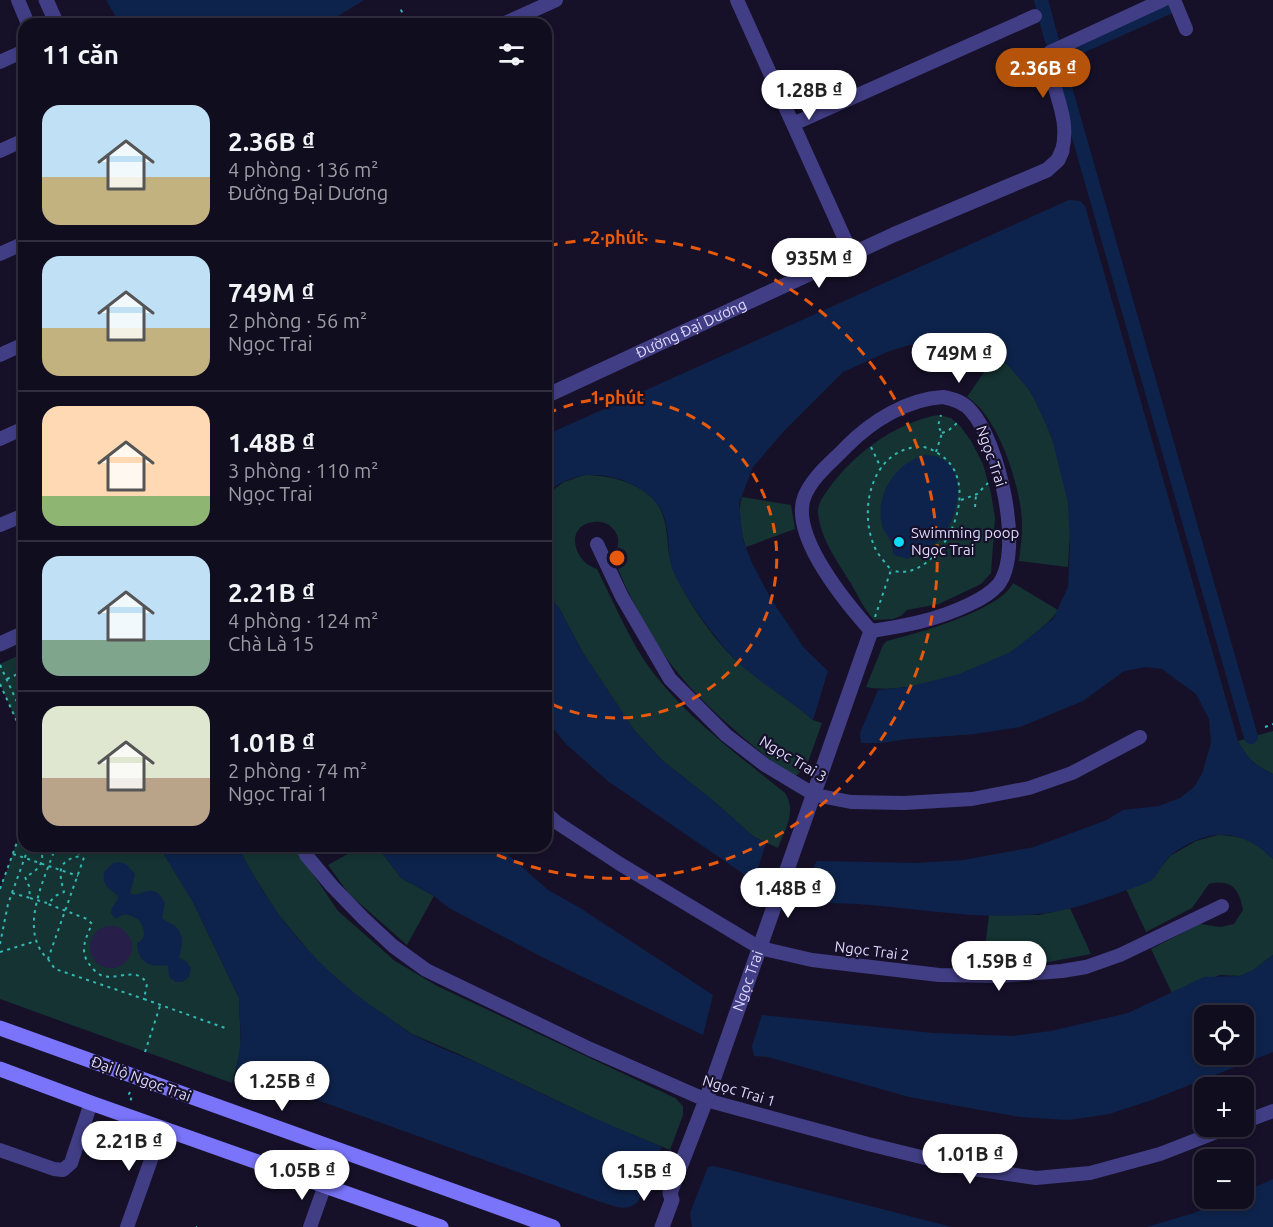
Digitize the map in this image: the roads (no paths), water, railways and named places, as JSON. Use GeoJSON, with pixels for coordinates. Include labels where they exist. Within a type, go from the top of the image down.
{"type":"FeatureCollection","features":[{"type":"Feature","properties":{"kind":"main road","name":"Đại lộ Ngọc Trai"},"geometry":{"type":"LineString","coordinates":[[0,1028],[553,1227]]}},
{"type":"Feature","properties":{"kind":"main road"},"geometry":{"type":"LineString","coordinates":[[0,1069],[162,1129],[441,1227]]}},
{"type":"Feature","properties":{"kind":"street"},"geometry":{"type":"LineString","coordinates":[[18,0],[26,18]]}},
{"type":"Feature","properties":{"kind":"street"},"geometry":{"type":"LineString","coordinates":[[46,0],[54,18]]}},
{"type":"Feature","properties":{"kind":"street"},"geometry":{"type":"LineString","coordinates":[[516,18],[556,0]]}},
{"type":"Feature","properties":{"kind":"street"},"geometry":{"type":"LineString","coordinates":[[737,0],[852,255]]}},
{"type":"Feature","properties":{"kind":"street"},"geometry":{"type":"LineString","coordinates":[[1062,152],[1064,117],[1049,63],[1050,52],[1163,0]]}},
{"type":"Feature","properties":{"kind":"street"},"geometry":{"type":"LineString","coordinates":[[1174,0],[1186,29]]}},
{"type":"Feature","properties":{"kind":"street"},"geometry":{"type":"LineString","coordinates":[[793,123],[867,96],[966,52],[1035,16]]}},
{"type":"Feature","properties":{"kind":"street"},"geometry":{"type":"LineString","coordinates":[[0,62],[18,54]]}},
{"type":"Feature","properties":{"kind":"street"},"geometry":{"type":"LineString","coordinates":[[0,151],[18,143]]}},
{"type":"Feature","properties":{"kind":"street","name":"Đường Đại Dương"},"geometry":{"type":"LineString","coordinates":[[552,393],[893,235],[1047,170],[1058,160],[1062,152]]}},
{"type":"Feature","properties":{"kind":"street"},"geometry":{"type":"LineString","coordinates":[[0,254],[18,246]]}},
{"type":"Feature","properties":{"kind":"street"},"geometry":{"type":"LineString","coordinates":[[0,355],[18,347]]}},
{"type":"Feature","properties":{"kind":"street","name":"Ngọc Trai"},"geometry":{"type":"LineString","coordinates":[[943,397],[958,400],[979,420],[1000,474],[1007,509],[1009,540],[1005,575],[997,586],[983,597],[948,615],[908,626],[873,625],[846,603],[818,561],[810,544],[803,518],[804,496],[823,469],[868,427],[891,413],[921,400],[943,397]]}},
{"type":"Feature","properties":{"kind":"street"},"geometry":{"type":"LineString","coordinates":[[0,439],[18,431]]}},
{"type":"Feature","properties":{"kind":"street"},"geometry":{"type":"LineString","coordinates":[[0,525],[18,518]]}},
{"type":"Feature","properties":{"kind":"street","name":"Ngọc Trai 3"},"geometry":{"type":"LineString","coordinates":[[597,544],[622,597],[670,678],[726,735],[765,765],[815,795],[851,802],[904,803],[972,799],[1029,788],[1072,773],[1140,737]]}},
{"type":"Feature","properties":{"kind":"street","name":"Ngọc Trai"},"geometry":{"type":"LineString","coordinates":[[656,1227],[655,1223],[663,1199],[670,1193],[706,1100],[873,625]]}},
{"type":"Feature","properties":{"kind":"street"},"geometry":{"type":"LineString","coordinates":[[0,644],[18,636]]}},
{"type":"Feature","properties":{"kind":"street","name":"Ngọc Trai 2"},"geometry":{"type":"LineString","coordinates":[[552,818],[620,864],[760,948],[812,960],[939,975],[1000,976],[1051,973],[1086,967],[1120,955],[1222,906]]}},
{"type":"Feature","properties":{"kind":"street","name":"Ngọc Trai 1"},"geometry":{"type":"LineString","coordinates":[[305,852],[332,886],[364,919],[393,946],[426,970],[590,1049],[706,1100],[966,1168],[1036,1178],[1090,1173],[1160,1154],[1204,1137]]}},
{"type":"Feature","properties":{"kind":"street"},"geometry":{"type":"LineString","coordinates":[[0,1150],[53,1171],[63,1170],[71,1162],[91,1103]]}},
{"type":"Feature","properties":{"kind":"street"},"geometry":{"type":"LineString","coordinates":[[1254,1118],[1273,1111]]}},
{"type":"Feature","properties":{"kind":"street"},"geometry":{"type":"LineString","coordinates":[[127,1227],[162,1129]]}},
{"type":"Feature","properties":{"kind":"street"},"geometry":{"type":"LineString","coordinates":[[310,1227],[324,1185]]}},
{"type":"Feature","properties":{"kind":"street","name":"Ngọc Trai"},"geometry":{"type":"LineString","coordinates":[[662,1227],[672,1200],[670,1193]]}},
{"type":"Feature","properties":{"kind":"water"},"geometry":{"type":"Polygon","coordinates":[[[106,0],[364,0],[335,18],[116,18],[106,0]]]}},
{"type":"Feature","properties":{"kind":"water"},"geometry":{"type":"Polygon","coordinates":[[[1069,200],[1080,201],[1085,206],[1238,741],[1253,761],[1273,774],[1273,859],[1249,841],[1224,835],[1211,836],[1184,846],[1171,855],[1148,882],[1083,905],[1030,915],[977,915],[861,904],[802,902],[812,869],[817,861],[917,863],[964,860],[1034,847],[1107,820],[1123,810],[1159,806],[1180,798],[1194,787],[1202,774],[1211,743],[1209,719],[1196,694],[1162,669],[1146,667],[1124,671],[1083,701],[1020,727],[975,734],[861,743],[860,733],[878,690],[908,687],[959,674],[1011,652],[1053,619],[1068,587],[1070,541],[1068,503],[1052,438],[1031,392],[1004,361],[984,350],[955,341],[909,345],[887,352],[843,372],[784,431],[753,467],[739,503],[743,539],[751,561],[771,599],[804,648],[828,671],[813,720],[743,667],[727,651],[704,621],[688,598],[672,568],[663,514],[651,497],[643,490],[623,480],[601,475],[579,476],[552,489],[552,432],[1069,200]]]}},
{"type":"Feature","properties":{"kind":"water"},"geometry":{"type":"Polygon","coordinates":[[[924,455],[939,458],[949,465],[956,475],[957,502],[948,528],[940,539],[908,559],[893,553],[891,542],[882,525],[882,502],[896,473],[904,465],[924,455]]]}},
{"type":"Feature","properties":{"kind":"water"},"geometry":{"type":"Polygon","coordinates":[[[552,600],[559,608],[583,653],[634,730],[663,761],[754,837],[766,843],[754,881],[609,782],[567,745],[552,727],[552,600]]]}},
{"type":"Feature","properties":{"kind":"water"},"geometry":{"type":"Polygon","coordinates":[[[163,852],[241,852],[282,918],[317,959],[359,996],[401,1027],[431,1044],[662,1147],[638,1202],[624,1208],[608,1204],[242,1075],[236,1070],[241,1041],[239,998],[193,902],[163,852]]]}},
{"type":"Feature","properties":{"kind":"water"},"geometry":{"type":"Polygon","coordinates":[[[382,852],[505,852],[548,890],[580,908],[713,995],[703,1035],[542,957],[449,908],[434,896],[401,878],[382,852]]]}},
{"type":"Feature","properties":{"kind":"water"},"geometry":{"type":"Polygon","coordinates":[[[113,863],[126,864],[135,874],[130,893],[135,895],[149,891],[156,892],[165,903],[162,918],[175,926],[180,933],[182,941],[179,958],[186,961],[191,968],[189,977],[182,982],[176,982],[169,977],[168,965],[151,965],[143,960],[137,943],[144,936],[139,920],[125,914],[116,919],[111,913],[118,896],[105,884],[104,872],[113,863]]]}},
{"type":"Feature","properties":{"kind":"water"},"geometry":{"type":"Polygon","coordinates":[[[1273,955],[1273,1052],[1254,1060],[1254,1005],[1194,1005],[1194,1065],[1240,1065],[1210,1077],[1194,1077],[1194,1083],[1109,1114],[1069,1120],[1020,1117],[909,1097],[768,1057],[754,1056],[752,1046],[762,1015],[933,1033],[1012,1036],[1051,1031],[1128,1013],[1204,977],[1240,976],[1252,971],[1273,955]]]}},
{"type":"Feature","properties":{"kind":"water"},"geometry":{"type":"Polygon","coordinates":[[[712,1166],[952,1227],[692,1227],[690,1213],[708,1167],[712,1166]]]}},
{"type":"Feature","properties":{"kind":"water"},"geometry":{"type":"Polygon","coordinates":[[[1273,1179],[1273,1227],[1147,1227],[1203,1209],[1254,1209],[1254,1188],[1273,1179]]]}},
{"type":"Feature","properties":{"kind":"waterway"},"geometry":{"type":"LineString","coordinates":[[1041,0],[1052,41]]}},
{"type":"Feature","properties":{"kind":"waterway"},"geometry":{"type":"LineString","coordinates":[[1070,51],[1171,6]]}},
{"type":"Feature","properties":{"kind":"waterway"},"geometry":{"type":"LineString","coordinates":[[1061,56],[1057,60],[1251,737]]}},
{"type":"Feature","properties":{"kind":"place","name":"Swimming poop Ngọc Trai"},"geometry":{"type":"Point","coordinates":[899,542]}}]}
